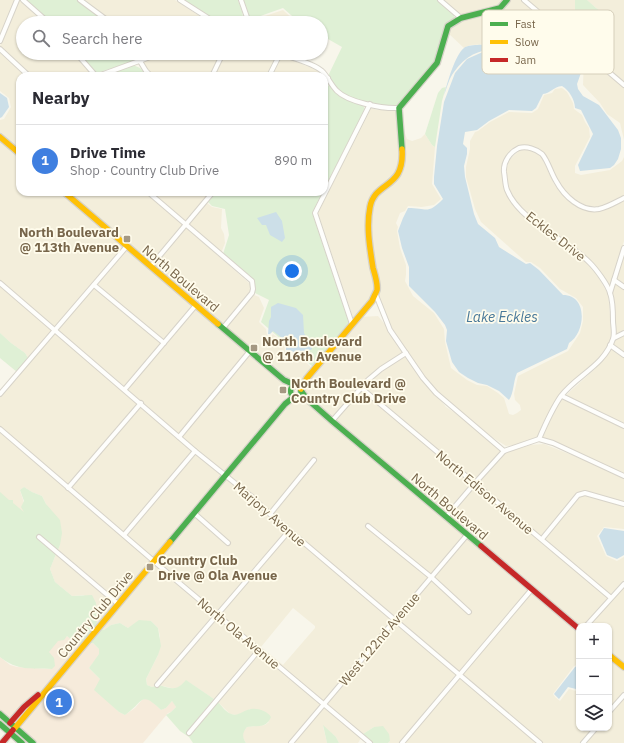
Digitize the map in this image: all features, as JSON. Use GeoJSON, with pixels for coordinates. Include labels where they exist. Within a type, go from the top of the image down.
{"type":"FeatureCollection","features":[{"type":"Feature","properties":{"kind":"street"},"geometry":{"type":"LineString","coordinates":[[0,41],[17,0]]}},
{"type":"Feature","properties":{"kind":"street"},"geometry":{"type":"LineString","coordinates":[[23,0],[41,16]]}},
{"type":"Feature","properties":{"kind":"street"},"geometry":{"type":"LineString","coordinates":[[80,0],[102,16]]}},
{"type":"Feature","properties":{"kind":"street"},"geometry":{"type":"LineString","coordinates":[[180,0],[205,16]]}},
{"type":"Feature","properties":{"kind":"street"},"geometry":{"type":"LineString","coordinates":[[241,0],[245,16]]}},
{"type":"Feature","properties":{"kind":"street"},"geometry":{"type":"LineString","coordinates":[[440,0],[461,18]]}},
{"type":"Feature","properties":{"kind":"street"},"geometry":{"type":"LineString","coordinates":[[492,10],[500,8],[507,0]]}},
{"type":"Feature","properties":{"kind":"street"},"geometry":{"type":"LineString","coordinates":[[524,0],[536,10]]}},
{"type":"Feature","properties":{"kind":"street"},"geometry":{"type":"LineString","coordinates":[[328,78],[335,89],[342,95],[389,109],[398,108],[437,64],[448,26],[461,18],[482,13]]}},
{"type":"Feature","properties":{"kind":"street"},"geometry":{"type":"LineString","coordinates":[[0,49],[26,72]]}},
{"type":"Feature","properties":{"kind":"street"},"geometry":{"type":"LineString","coordinates":[[82,60],[93,72]]}},
{"type":"Feature","properties":{"kind":"street"},"geometry":{"type":"LineString","coordinates":[[214,72],[220,60]]}},
{"type":"Feature","properties":{"kind":"street"},"geometry":{"type":"LineString","coordinates":[[272,72],[277,60]]}},
{"type":"Feature","properties":{"kind":"street"},"geometry":{"type":"LineString","coordinates":[[298,60],[323,72]]}},
{"type":"Feature","properties":{"kind":"street"},"geometry":{"type":"LineString","coordinates":[[108,72],[140,61],[147,72]]}},
{"type":"Feature","properties":{"kind":"street"},"geometry":{"type":"LineString","coordinates":[[611,74],[624,85]]}},
{"type":"Feature","properties":{"kind":"street"},"geometry":{"type":"LineString","coordinates":[[328,187],[370,104]]}},
{"type":"Feature","properties":{"kind":"street"},"geometry":{"type":"LineString","coordinates":[[299,388],[292,387],[293,394],[300,394],[299,388],[376,295],[377,289],[369,235],[369,206],[378,191],[393,181],[402,169],[403,161],[398,108]]}},
{"type":"Feature","properties":{"kind":"street"},"geometry":{"type":"LineString","coordinates":[[0,136],[16,148]]}},
{"type":"Feature","properties":{"kind":"street","name":"Eckles Drive"},"geometry":{"type":"LineString","coordinates":[[614,338],[610,293],[590,263],[527,216],[515,204],[507,190],[504,170],[505,164],[507,158],[517,149],[528,147],[543,155],[556,182],[564,193],[574,202],[586,208],[598,209],[624,198]]}},
{"type":"Feature","properties":{"kind":"street","name":"North Boulevard"},"geometry":{"type":"LineString","coordinates":[[69,196],[284,380],[299,388],[307,399],[332,421],[576,626]]}},
{"type":"Feature","properties":{"kind":"street"},"geometry":{"type":"LineString","coordinates":[[153,196],[252,281],[252,293],[224,328]]}},
{"type":"Feature","properties":{"kind":"street"},"geometry":{"type":"LineString","coordinates":[[151,266],[210,196]]}},
{"type":"Feature","properties":{"kind":"street"},"geometry":{"type":"LineString","coordinates":[[324,196],[315,213],[352,324]]}},
{"type":"Feature","properties":{"kind":"street"},"geometry":{"type":"LineString","coordinates":[[0,394],[127,246]]}},
{"type":"Feature","properties":{"kind":"street"},"geometry":{"type":"LineString","coordinates":[[610,293],[624,248]]}},
{"type":"Feature","properties":{"kind":"street"},"geometry":{"type":"LineString","coordinates":[[614,280],[624,287]]}},
{"type":"Feature","properties":{"kind":"street","name":"Marjory Avenue"},"geometry":{"type":"LineString","coordinates":[[0,283],[125,389],[195,451],[540,743]]}},
{"type":"Feature","properties":{"kind":"street"},"geometry":{"type":"LineString","coordinates":[[94,285],[164,343]]}},
{"type":"Feature","properties":{"kind":"street"},"geometry":{"type":"LineString","coordinates":[[376,295],[390,330],[423,378],[436,393],[504,451]]}},
{"type":"Feature","properties":{"kind":"street"},"geometry":{"type":"LineString","coordinates":[[125,389],[196,305]]}},
{"type":"Feature","properties":{"kind":"street"},"geometry":{"type":"LineString","coordinates":[[539,439],[547,420],[562,396],[594,368],[604,356],[614,338],[624,333]]}},
{"type":"Feature","properties":{"kind":"street"},"geometry":{"type":"LineString","coordinates":[[610,345],[624,355]]}},
{"type":"Feature","properties":{"kind":"street"},"geometry":{"type":"LineString","coordinates":[[179,437],[250,351]]}},
{"type":"Feature","properties":{"kind":"street"},"geometry":{"type":"LineString","coordinates":[[332,421],[360,387],[381,369],[406,353]]}},
{"type":"Feature","properties":{"kind":"street","name":"North Boulevard"},"geometry":{"type":"LineString","coordinates":[[284,380],[293,394],[307,399]]}},
{"type":"Feature","properties":{"kind":"street","name":"North Edison Avenue"},"geometry":{"type":"LineString","coordinates":[[360,387],[542,539],[610,598]]}},
{"type":"Feature","properties":{"kind":"street","name":"Country Club Drive"},"geometry":{"type":"LineString","coordinates":[[2,743],[293,394]]}},
{"type":"Feature","properties":{"kind":"street"},"geometry":{"type":"LineString","coordinates":[[562,396],[624,426]]}},
{"type":"Feature","properties":{"kind":"street"},"geometry":{"type":"LineString","coordinates":[[68,488],[141,404]]}},
{"type":"Feature","properties":{"kind":"street","name":"North Ola Avenue"},"geometry":{"type":"LineString","coordinates":[[0,429],[370,743]]}},
{"type":"Feature","properties":{"kind":"street"},"geometry":{"type":"LineString","coordinates":[[446,517],[504,451],[539,439],[624,476]]}},
{"type":"Feature","properties":{"kind":"street"},"geometry":{"type":"LineString","coordinates":[[124,535],[195,451]]}},
{"type":"Feature","properties":{"kind":"street"},"geometry":{"type":"LineString","coordinates":[[270,514],[314,460]]}},
{"type":"Feature","properties":{"kind":"street"},"geometry":{"type":"LineString","coordinates":[[542,539],[578,495],[585,493],[624,504]]}},
{"type":"Feature","properties":{"kind":"street"},"geometry":{"type":"LineString","coordinates":[[194,513],[228,543]]}},
{"type":"Feature","properties":{"kind":"street"},"geometry":{"type":"LineString","coordinates":[[368,526],[432,577],[469,612]]}},
{"type":"Feature","properties":{"kind":"street"},"geometry":{"type":"LineString","coordinates":[[157,685],[290,531]]}},
{"type":"Feature","properties":{"kind":"street","name":"West 122nd Avenue"},"geometry":{"type":"LineString","coordinates":[[291,743],[467,535]]}},
{"type":"Feature","properties":{"kind":"street"},"geometry":{"type":"LineString","coordinates":[[39,537],[118,604]]}},
{"type":"Feature","properties":{"kind":"street"},"geometry":{"type":"LineString","coordinates":[[589,623],[624,584]]}},
{"type":"Feature","properties":{"kind":"street"},"geometry":{"type":"LineString","coordinates":[[402,743],[532,589]]}},
{"type":"Feature","properties":{"kind":"street"},"geometry":{"type":"LineString","coordinates":[[189,733],[259,650]]}},
{"type":"Feature","properties":{"kind":"street"},"geometry":{"type":"LineString","coordinates":[[612,657],[624,667]]}},
{"type":"Feature","properties":{"kind":"street"},"geometry":{"type":"LineString","coordinates":[[22,743],[2,728],[10,723],[24,707],[48,688]]}},
{"type":"Feature","properties":{"kind":"street"},"geometry":{"type":"LineString","coordinates":[[612,709],[624,695]]}},
{"type":"Feature","properties":{"kind":"street"},"geometry":{"type":"LineString","coordinates":[[0,714],[33,743]]}},
{"type":"Feature","properties":{"kind":"street"},"geometry":{"type":"LineString","coordinates":[[583,743],[593,731]]}},
{"type":"Feature","properties":{"kind":"shaded area"},"geometry":{"type":"Polygon","coordinates":[[[0,0],[15,0],[0,35],[0,0]]]}},
{"type":"Feature","properties":{"kind":"shaded area"},"geometry":{"type":"Polygon","coordinates":[[[19,0],[38,16],[16,16],[16,60],[79,60],[90,72],[28,72],[0,46],[19,0]]]}},
{"type":"Feature","properties":{"kind":"shaded area"},"geometry":{"type":"Polygon","coordinates":[[[83,0],[175,0],[199,16],[105,16],[83,0]]]}},
{"type":"Feature","properties":{"kind":"shaded area"},"geometry":{"type":"Polygon","coordinates":[[[442,0],[504,0],[498,6],[461,16],[442,0]]]}},
{"type":"Feature","properties":{"kind":"shaded area"},"geometry":{"type":"Polygon","coordinates":[[[510,0],[521,0],[533,10],[501,10],[510,0]]]}},
{"type":"Feature","properties":{"kind":"shaded area"},"geometry":{"type":"Polygon","coordinates":[[[527,0],[575,0],[575,10],[539,10],[527,0]]]}},
{"type":"Feature","properties":{"kind":"shaded area"},"geometry":{"type":"Polygon","coordinates":[[[587,0],[624,0],[624,83],[613,74],[614,10],[599,10],[587,0]]]}},
{"type":"Feature","properties":{"kind":"shaded area"},"geometry":{"type":"Polygon","coordinates":[[[283,10],[289,16],[265,16],[283,10]]]}},
{"type":"Feature","properties":{"kind":"shaded area"},"geometry":{"type":"Polygon","coordinates":[[[482,15],[482,44],[470,45],[464,48],[448,33],[450,28],[461,21],[482,15]]]}},
{"type":"Feature","properties":{"kind":"shaded area"},"geometry":{"type":"Polygon","coordinates":[[[0,52],[22,72],[16,72],[15,147],[0,134],[0,120],[4,119],[11,107],[9,98],[0,91],[0,52]]]}},
{"type":"Feature","properties":{"kind":"shaded area"},"geometry":{"type":"Polygon","coordinates":[[[148,60],[217,60],[211,72],[149,72],[142,62],[148,60]]]}},
{"type":"Feature","properties":{"kind":"shaded area"},"geometry":{"type":"Polygon","coordinates":[[[222,60],[275,60],[269,72],[216,72],[222,60]]]}},
{"type":"Feature","properties":{"kind":"shaded area"},"geometry":{"type":"Polygon","coordinates":[[[280,60],[292,60],[319,72],[274,72],[280,60]]]}},
{"type":"Feature","properties":{"kind":"shaded area"},"geometry":{"type":"Polygon","coordinates":[[[583,74],[608,74],[624,88],[624,140],[620,123],[607,114],[600,103],[583,85],[583,74]]]}},
{"type":"Feature","properties":{"kind":"shaded area"},"geometry":{"type":"Polygon","coordinates":[[[562,88],[567,92],[573,103],[574,109],[582,115],[589,128],[590,137],[575,166],[575,173],[581,175],[610,170],[622,161],[624,157],[624,196],[598,207],[587,206],[575,200],[565,192],[538,149],[528,145],[517,147],[505,157],[502,169],[505,190],[526,217],[574,252],[589,264],[595,272],[608,294],[612,336],[603,355],[560,394],[545,419],[537,437],[515,445],[506,446],[484,432],[438,392],[425,377],[392,329],[378,295],[379,289],[371,235],[371,206],[379,193],[395,182],[404,170],[405,161],[403,127],[407,139],[412,141],[421,138],[425,134],[435,147],[432,184],[441,199],[434,205],[422,207],[408,206],[405,211],[400,213],[396,223],[398,227],[397,231],[400,248],[406,265],[405,281],[413,296],[434,313],[444,329],[445,342],[451,368],[467,380],[477,385],[487,386],[498,393],[504,398],[509,414],[513,415],[517,413],[521,410],[520,405],[515,400],[514,394],[518,376],[568,351],[580,333],[583,321],[583,307],[576,298],[560,289],[540,268],[531,262],[526,262],[481,222],[475,209],[466,177],[466,167],[470,149],[470,141],[475,132],[509,112],[532,113],[538,109],[544,95],[552,93],[555,89],[562,88]]]}},
{"type":"Feature","properties":{"kind":"shaded area"},"geometry":{"type":"Polygon","coordinates":[[[370,108],[378,110],[395,110],[397,114],[401,161],[400,168],[392,179],[376,190],[370,197],[367,205],[375,289],[370,300],[352,319],[317,213],[326,196],[328,196],[328,191],[370,108]]]}},
{"type":"Feature","properties":{"kind":"shaded area"},"geometry":{"type":"Polygon","coordinates":[[[0,139],[16,153],[16,196],[66,196],[124,246],[55,327],[0,281],[0,139]]]}},
{"type":"Feature","properties":{"kind":"shaded area"},"geometry":{"type":"Polygon","coordinates":[[[523,149],[536,152],[541,156],[554,184],[559,191],[573,203],[585,210],[608,208],[624,200],[624,241],[610,288],[576,249],[528,214],[517,202],[509,189],[506,170],[509,160],[523,149]]]}},
{"type":"Feature","properties":{"kind":"shaded area"},"geometry":{"type":"Polygon","coordinates":[[[72,196],[150,196],[183,225],[150,263],[72,196]]]}},
{"type":"Feature","properties":{"kind":"shaded area"},"geometry":{"type":"Polygon","coordinates":[[[156,196],[207,196],[185,222],[156,196]]]}},
{"type":"Feature","properties":{"kind":"shaded area"},"geometry":{"type":"Polygon","coordinates":[[[207,203],[212,207],[222,209],[221,228],[224,234],[225,243],[221,253],[189,224],[207,203]]]}},
{"type":"Feature","properties":{"kind":"shaded area"},"geometry":{"type":"Polygon","coordinates":[[[186,227],[250,284],[250,292],[223,326],[153,266],[186,227]]]}},
{"type":"Feature","properties":{"kind":"shaded area"},"geometry":{"type":"Polygon","coordinates":[[[127,249],[193,305],[163,340],[97,284],[127,249]]]}},
{"type":"Feature","properties":{"kind":"shaded area"},"geometry":{"type":"Polygon","coordinates":[[[624,255],[624,285],[617,279],[624,255]]]}},
{"type":"Feature","properties":{"kind":"shaded area"},"geometry":{"type":"Polygon","coordinates":[[[615,283],[624,289],[624,330],[615,334],[612,293],[615,283]]]}},
{"type":"Feature","properties":{"kind":"shaded area"},"geometry":{"type":"Polygon","coordinates":[[[0,286],[52,330],[28,358],[25,353],[0,333],[0,286]]]}},
{"type":"Feature","properties":{"kind":"shaded area"},"geometry":{"type":"Polygon","coordinates":[[[94,287],[161,343],[124,386],[58,330],[94,287]]]}},
{"type":"Feature","properties":{"kind":"shaded area"},"geometry":{"type":"Polygon","coordinates":[[[254,295],[259,297],[264,308],[259,322],[266,329],[267,335],[271,336],[273,334],[284,343],[285,351],[300,357],[312,368],[306,376],[296,383],[285,379],[226,328],[254,295]]]}},
{"type":"Feature","properties":{"kind":"shaded area"},"geometry":{"type":"Polygon","coordinates":[[[197,308],[247,351],[179,434],[127,389],[197,308]]]}},
{"type":"Feature","properties":{"kind":"shaded area"},"geometry":{"type":"Polygon","coordinates":[[[378,316],[387,327],[403,353],[380,367],[366,378],[332,419],[308,398],[303,390],[309,379],[360,317],[378,316]]]}},
{"type":"Feature","properties":{"kind":"shaded area"},"geometry":{"type":"Polygon","coordinates":[[[55,333],[138,403],[68,485],[0,426],[0,398],[55,333]]]}},
{"type":"Feature","properties":{"kind":"shaded area"},"geometry":{"type":"Polygon","coordinates":[[[624,335],[624,353],[612,344],[615,339],[624,335]]]}},
{"type":"Feature","properties":{"kind":"shaded area"},"geometry":{"type":"Polygon","coordinates":[[[611,348],[624,358],[624,424],[565,396],[595,369],[606,357],[611,348]]]}},
{"type":"Feature","properties":{"kind":"shaded area"},"geometry":{"type":"Polygon","coordinates":[[[250,354],[283,382],[289,392],[283,403],[225,473],[182,437],[250,354]]]}},
{"type":"Feature","properties":{"kind":"shaded area"},"geometry":{"type":"Polygon","coordinates":[[[406,356],[446,407],[458,415],[501,451],[474,480],[363,387],[382,371],[406,356]]]}},
{"type":"Feature","properties":{"kind":"shaded area"},"geometry":{"type":"Polygon","coordinates":[[[361,390],[472,483],[446,514],[335,421],[361,390]]]}},
{"type":"Feature","properties":{"kind":"shaded area"},"geometry":{"type":"Polygon","coordinates":[[[295,398],[306,401],[464,535],[431,574],[367,523],[365,526],[429,577],[395,617],[273,514],[317,460],[314,458],[270,511],[228,476],[295,398]]]}},
{"type":"Feature","properties":{"kind":"shaded area"},"geometry":{"type":"Polygon","coordinates":[[[562,399],[624,428],[624,474],[542,438],[549,421],[562,399]]]}},
{"type":"Feature","properties":{"kind":"shaded area"},"geometry":{"type":"Polygon","coordinates":[[[141,406],[192,451],[124,532],[71,488],[141,406]]]}},
{"type":"Feature","properties":{"kind":"shaded area"},"geometry":{"type":"Polygon","coordinates":[[[0,431],[151,561],[117,601],[58,550],[60,545],[42,496],[24,487],[20,490],[27,513],[20,516],[11,500],[6,500],[0,496],[0,431]]]}},
{"type":"Feature","properties":{"kind":"shaded area"},"geometry":{"type":"Polygon","coordinates":[[[544,444],[624,478],[624,502],[586,491],[577,493],[541,536],[477,483],[505,453],[530,445],[544,444]]]}},
{"type":"Feature","properties":{"kind":"shaded area"},"geometry":{"type":"Polygon","coordinates":[[[196,454],[222,476],[153,558],[127,535],[196,454]]]}},
{"type":"Feature","properties":{"kind":"shaded area"},"geometry":{"type":"Polygon","coordinates":[[[226,478],[287,531],[217,611],[157,561],[194,516],[228,546],[231,543],[197,513],[226,478]]]}},
{"type":"Feature","properties":{"kind":"shaded area"},"geometry":{"type":"Polygon","coordinates":[[[475,486],[608,598],[586,623],[576,623],[449,517],[475,486]]]}},
{"type":"Feature","properties":{"kind":"shaded area"},"geometry":{"type":"Polygon","coordinates":[[[586,495],[624,506],[624,529],[604,527],[597,536],[606,556],[617,561],[624,557],[624,580],[610,595],[545,539],[580,497],[586,495]]]}},
{"type":"Feature","properties":{"kind":"shaded area"},"geometry":{"type":"Polygon","coordinates":[[[290,533],[392,620],[323,701],[220,614],[290,533]],[[293,608],[261,647],[283,665],[315,628],[315,626],[293,608]]]}},
{"type":"Feature","properties":{"kind":"shaded area"},"geometry":{"type":"Polygon","coordinates":[[[467,537],[529,589],[459,671],[398,620],[432,580],[469,615],[472,612],[434,577],[467,537]]]}},
{"type":"Feature","properties":{"kind":"shaded area"},"geometry":{"type":"Polygon","coordinates":[[[56,554],[115,604],[97,625],[96,613],[84,595],[72,596],[55,582],[50,569],[56,554]]]}},
{"type":"Feature","properties":{"kind":"shaded area"},"geometry":{"type":"Polygon","coordinates":[[[154,564],[214,614],[154,685],[156,686],[152,687],[147,685],[146,679],[158,655],[160,636],[158,628],[151,621],[128,628],[120,623],[111,625],[104,630],[99,629],[154,564]]]}},
{"type":"Feature","properties":{"kind":"shaded area"},"geometry":{"type":"Polygon","coordinates":[[[624,582],[624,666],[612,656],[612,623],[589,623],[624,582]]]}},
{"type":"Feature","properties":{"kind":"shaded area"},"geometry":{"type":"Polygon","coordinates":[[[532,592],[576,629],[576,665],[553,694],[560,701],[569,689],[576,691],[576,731],[590,731],[580,743],[543,743],[462,674],[532,592]]]}},
{"type":"Feature","properties":{"kind":"shaded area"},"geometry":{"type":"Polygon","coordinates":[[[217,617],[256,650],[214,699],[187,681],[181,687],[175,689],[159,685],[217,617]]]}},
{"type":"Feature","properties":{"kind":"shaded area"},"geometry":{"type":"Polygon","coordinates":[[[395,623],[456,674],[399,743],[388,743],[390,741],[374,727],[363,734],[327,704],[395,623]]]}},
{"type":"Feature","properties":{"kind":"shaded area"},"geometry":{"type":"Polygon","coordinates":[[[67,636],[73,641],[82,643],[46,686],[28,701],[27,700],[10,719],[0,711],[0,657],[10,665],[17,667],[52,669],[45,644],[67,636]]]}},
{"type":"Feature","properties":{"kind":"shaded area"},"geometry":{"type":"Polygon","coordinates":[[[93,643],[99,649],[100,654],[89,668],[100,679],[113,706],[119,712],[125,715],[146,698],[151,700],[161,710],[166,708],[172,701],[176,707],[168,713],[143,743],[36,743],[18,727],[86,644],[93,643]]]}},
{"type":"Feature","properties":{"kind":"shaded area"},"geometry":{"type":"Polygon","coordinates":[[[259,653],[321,704],[288,743],[246,743],[243,738],[243,732],[247,727],[265,725],[269,722],[250,709],[236,715],[230,714],[218,702],[259,653]]]}},
{"type":"Feature","properties":{"kind":"shaded area"},"geometry":{"type":"Polygon","coordinates":[[[612,660],[624,670],[624,691],[612,705],[612,660]]]}},
{"type":"Feature","properties":{"kind":"shaded area"},"geometry":{"type":"Polygon","coordinates":[[[460,677],[537,743],[404,743],[460,677]]]}},
{"type":"Feature","properties":{"kind":"shaded area"},"geometry":{"type":"Polygon","coordinates":[[[624,698],[624,743],[586,743],[596,731],[612,731],[612,712],[624,698]]]}},
{"type":"Feature","properties":{"kind":"shaded area"},"geometry":{"type":"Polygon","coordinates":[[[324,707],[361,738],[358,743],[339,743],[336,737],[323,726],[327,743],[294,743],[324,707]]]}},
{"type":"Feature","properties":{"kind":"green space"},"geometry":{"type":"Polygon","coordinates":[[[26,0],[78,0],[100,16],[43,16],[26,0]]]}},
{"type":"Feature","properties":{"kind":"green space"},"geometry":{"type":"Polygon","coordinates":[[[182,0],[238,0],[243,13],[243,16],[207,16],[182,0]]]}},
{"type":"Feature","properties":{"kind":"green space"},"geometry":{"type":"Polygon","coordinates":[[[242,0],[438,0],[454,13],[454,18],[446,27],[444,32],[438,56],[435,61],[412,92],[394,106],[370,103],[353,98],[345,95],[336,87],[328,76],[342,47],[328,39],[328,16],[292,16],[283,8],[260,16],[248,16],[242,0]]]}},
{"type":"Feature","properties":{"kind":"green space"},"geometry":{"type":"Polygon","coordinates":[[[575,0],[587,0],[599,10],[575,10],[575,0]]]}},
{"type":"Feature","properties":{"kind":"green space"},"geometry":{"type":"Polygon","coordinates":[[[84,60],[134,60],[100,72],[94,71],[84,60]]]}},
{"type":"Feature","properties":{"kind":"green space"},"geometry":{"type":"Polygon","coordinates":[[[133,65],[144,72],[113,72],[133,65]]]}},
{"type":"Feature","properties":{"kind":"green space"},"geometry":{"type":"Polygon","coordinates":[[[328,85],[340,97],[363,105],[365,109],[328,181],[328,85]]]}},
{"type":"Feature","properties":{"kind":"green space"},"geometry":{"type":"Polygon","coordinates":[[[446,87],[442,101],[435,147],[425,134],[438,93],[442,88],[446,87]]]}},
{"type":"Feature","properties":{"kind":"green space"},"geometry":{"type":"Polygon","coordinates":[[[213,196],[321,196],[315,208],[315,219],[349,322],[313,367],[261,322],[269,300],[255,293],[255,286],[253,282],[223,254],[229,235],[225,209],[212,206],[208,202],[213,196]]]}},
{"type":"Feature","properties":{"kind":"green space"},"geometry":{"type":"Polygon","coordinates":[[[0,333],[25,353],[28,358],[17,372],[0,358],[0,333]]]}},
{"type":"Feature","properties":{"kind":"green space"},"geometry":{"type":"Polygon","coordinates":[[[24,487],[42,496],[46,504],[60,520],[62,533],[58,550],[39,534],[37,537],[56,554],[50,569],[55,582],[72,596],[92,595],[96,603],[97,625],[82,643],[73,641],[67,636],[64,640],[58,641],[49,652],[54,658],[55,666],[52,669],[19,667],[0,657],[0,492],[9,500],[13,500],[13,503],[24,512],[21,507],[24,501],[20,490],[24,487]]]}},
{"type":"Feature","properties":{"kind":"green space"},"geometry":{"type":"Polygon","coordinates":[[[139,620],[151,621],[158,628],[161,646],[146,679],[147,685],[152,687],[158,687],[159,685],[174,688],[183,684],[186,680],[214,699],[186,733],[189,736],[218,702],[226,711],[235,715],[251,709],[262,710],[271,717],[269,721],[261,726],[247,727],[243,735],[246,743],[193,743],[189,737],[180,731],[166,715],[176,707],[172,701],[166,708],[161,710],[145,699],[139,702],[125,715],[119,712],[94,690],[100,679],[89,668],[99,654],[99,649],[93,643],[86,644],[99,629],[104,630],[111,625],[120,623],[128,628],[139,620]]]}},
{"type":"Feature","properties":{"kind":"green space"},"geometry":{"type":"Polygon","coordinates":[[[323,725],[336,737],[339,743],[327,743],[323,725]]]}},
{"type":"Feature","properties":{"kind":"green space"},"geometry":{"type":"Polygon","coordinates":[[[383,726],[389,734],[390,741],[388,743],[373,743],[363,734],[374,727],[383,726]]]}},
{"type":"Feature","properties":{"kind":"water"},"geometry":{"type":"Polygon","coordinates":[[[473,45],[482,45],[482,51],[466,59],[452,74],[444,95],[449,77],[458,57],[464,48],[473,45]]]}},
{"type":"Feature","properties":{"kind":"water","name":"Lake Eckles"},"geometry":{"type":"Polygon","coordinates":[[[482,52],[482,74],[581,74],[577,84],[578,89],[583,96],[599,105],[618,130],[621,138],[621,149],[618,159],[614,165],[610,168],[580,171],[578,165],[593,134],[581,110],[575,108],[571,96],[562,86],[543,94],[536,108],[532,111],[509,110],[489,121],[477,130],[465,132],[463,144],[467,148],[467,154],[464,166],[465,177],[478,224],[495,238],[499,247],[526,264],[530,263],[539,270],[563,295],[571,297],[577,301],[582,315],[579,331],[575,338],[569,343],[567,349],[517,373],[509,400],[499,391],[487,385],[478,383],[459,372],[452,362],[446,341],[447,330],[445,325],[435,312],[409,286],[409,267],[398,231],[408,208],[427,210],[434,207],[443,199],[434,184],[434,177],[444,102],[455,73],[467,59],[482,52]]]}},
{"type":"Feature","properties":{"kind":"water"},"geometry":{"type":"Polygon","coordinates":[[[0,93],[7,98],[9,107],[0,118],[0,93]]]}},
{"type":"Feature","properties":{"kind":"water"},"geometry":{"type":"Polygon","coordinates":[[[276,212],[282,221],[285,238],[282,242],[270,235],[266,225],[262,225],[257,218],[276,212]]]}},
{"type":"Feature","properties":{"kind":"water"},"geometry":{"type":"Polygon","coordinates":[[[278,303],[296,308],[303,315],[304,333],[312,349],[299,356],[292,351],[286,350],[286,341],[273,331],[268,334],[271,307],[278,303]]]}},
{"type":"Feature","properties":{"kind":"water"},"geometry":{"type":"Polygon","coordinates":[[[604,528],[624,531],[624,555],[617,559],[607,555],[599,536],[604,528]]]}},
{"type":"Feature","properties":{"kind":"water"},"geometry":{"type":"Polygon","coordinates":[[[575,667],[576,689],[568,687],[559,699],[554,694],[575,667]]]}},
{"type":"Feature","properties":{"kind":"traffic: fast"},"geometry":{"type":"LineString","coordinates":[[492,10],[500,8],[507,0]]}},
{"type":"Feature","properties":{"kind":"traffic: fast"},"geometry":{"type":"LineString","coordinates":[[402,149],[399,108],[437,63],[448,26],[461,18],[482,13]]}},
{"type":"Feature","properties":{"kind":"traffic: fast"},"geometry":{"type":"LineString","coordinates":[[218,324],[284,380],[295,385]]}},
{"type":"Feature","properties":{"kind":"traffic: fast"},"geometry":{"type":"LineString","coordinates":[[296,385],[300,387],[302,391],[300,395],[296,397],[292,395],[290,391],[292,387],[296,385]]}},
{"type":"Feature","properties":{"kind":"traffic: fast"},"geometry":{"type":"LineString","coordinates":[[301,391],[307,399],[332,421],[481,546]]}},
{"type":"Feature","properties":{"kind":"traffic: fast"},"geometry":{"type":"LineString","coordinates":[[170,542],[285,404],[295,396]]}},
{"type":"Feature","properties":{"kind":"traffic: fast"},"geometry":{"type":"LineString","coordinates":[[0,714],[33,743]]}},
{"type":"Feature","properties":{"kind":"traffic: fast"},"geometry":{"type":"LineString","coordinates":[[0,724],[22,743]]}},
{"type":"Feature","properties":{"kind":"traffic: slow"},"geometry":{"type":"LineString","coordinates":[[0,137],[16,151]]}},
{"type":"Feature","properties":{"kind":"traffic: slow"},"geometry":{"type":"LineString","coordinates":[[301,389],[307,378],[372,301],[377,291],[377,282],[373,268],[369,238],[368,222],[370,207],[373,198],[395,178],[399,172],[402,162],[402,149]]}},
{"type":"Feature","properties":{"kind":"traffic: slow"},"geometry":{"type":"LineString","coordinates":[[69,196],[218,324]]}},
{"type":"Feature","properties":{"kind":"traffic: slow"},"geometry":{"type":"LineString","coordinates":[[15,728],[170,542]]}},
{"type":"Feature","properties":{"kind":"traffic: slow"},"geometry":{"type":"LineString","coordinates":[[612,657],[624,667]]}},
{"type":"Feature","properties":{"kind":"traffic: jam"},"geometry":{"type":"LineString","coordinates":[[481,546],[576,626]]}},
{"type":"Feature","properties":{"kind":"traffic: jam"},"geometry":{"type":"LineString","coordinates":[[10,723],[24,707],[38,695]]}},
{"type":"Feature","properties":{"kind":"traffic: jam"},"geometry":{"type":"LineString","coordinates":[[2,743],[13,730]]}},
{"type":"Feature","properties":{"kind":"place","name":"North Boulevard @ 113th Avenue"},"geometry":{"type":"Point","coordinates":[127,239]}},
{"type":"Feature","properties":{"kind":"place","name":"North Boulevard @ 116th Avenue"},"geometry":{"type":"Point","coordinates":[254,348]}},
{"type":"Feature","properties":{"kind":"place","name":"North Boulevard @ Country Club Drive"},"geometry":{"type":"Point","coordinates":[283,390]}},
{"type":"Feature","properties":{"kind":"place","name":"Country Club Drive @ Ola Avenue"},"geometry":{"type":"Point","coordinates":[150,567]}},
{"type":"Feature","properties":{"kind":"place","name":"Drive Time"},"geometry":{"type":"Point","coordinates":[59,702]}}]}
